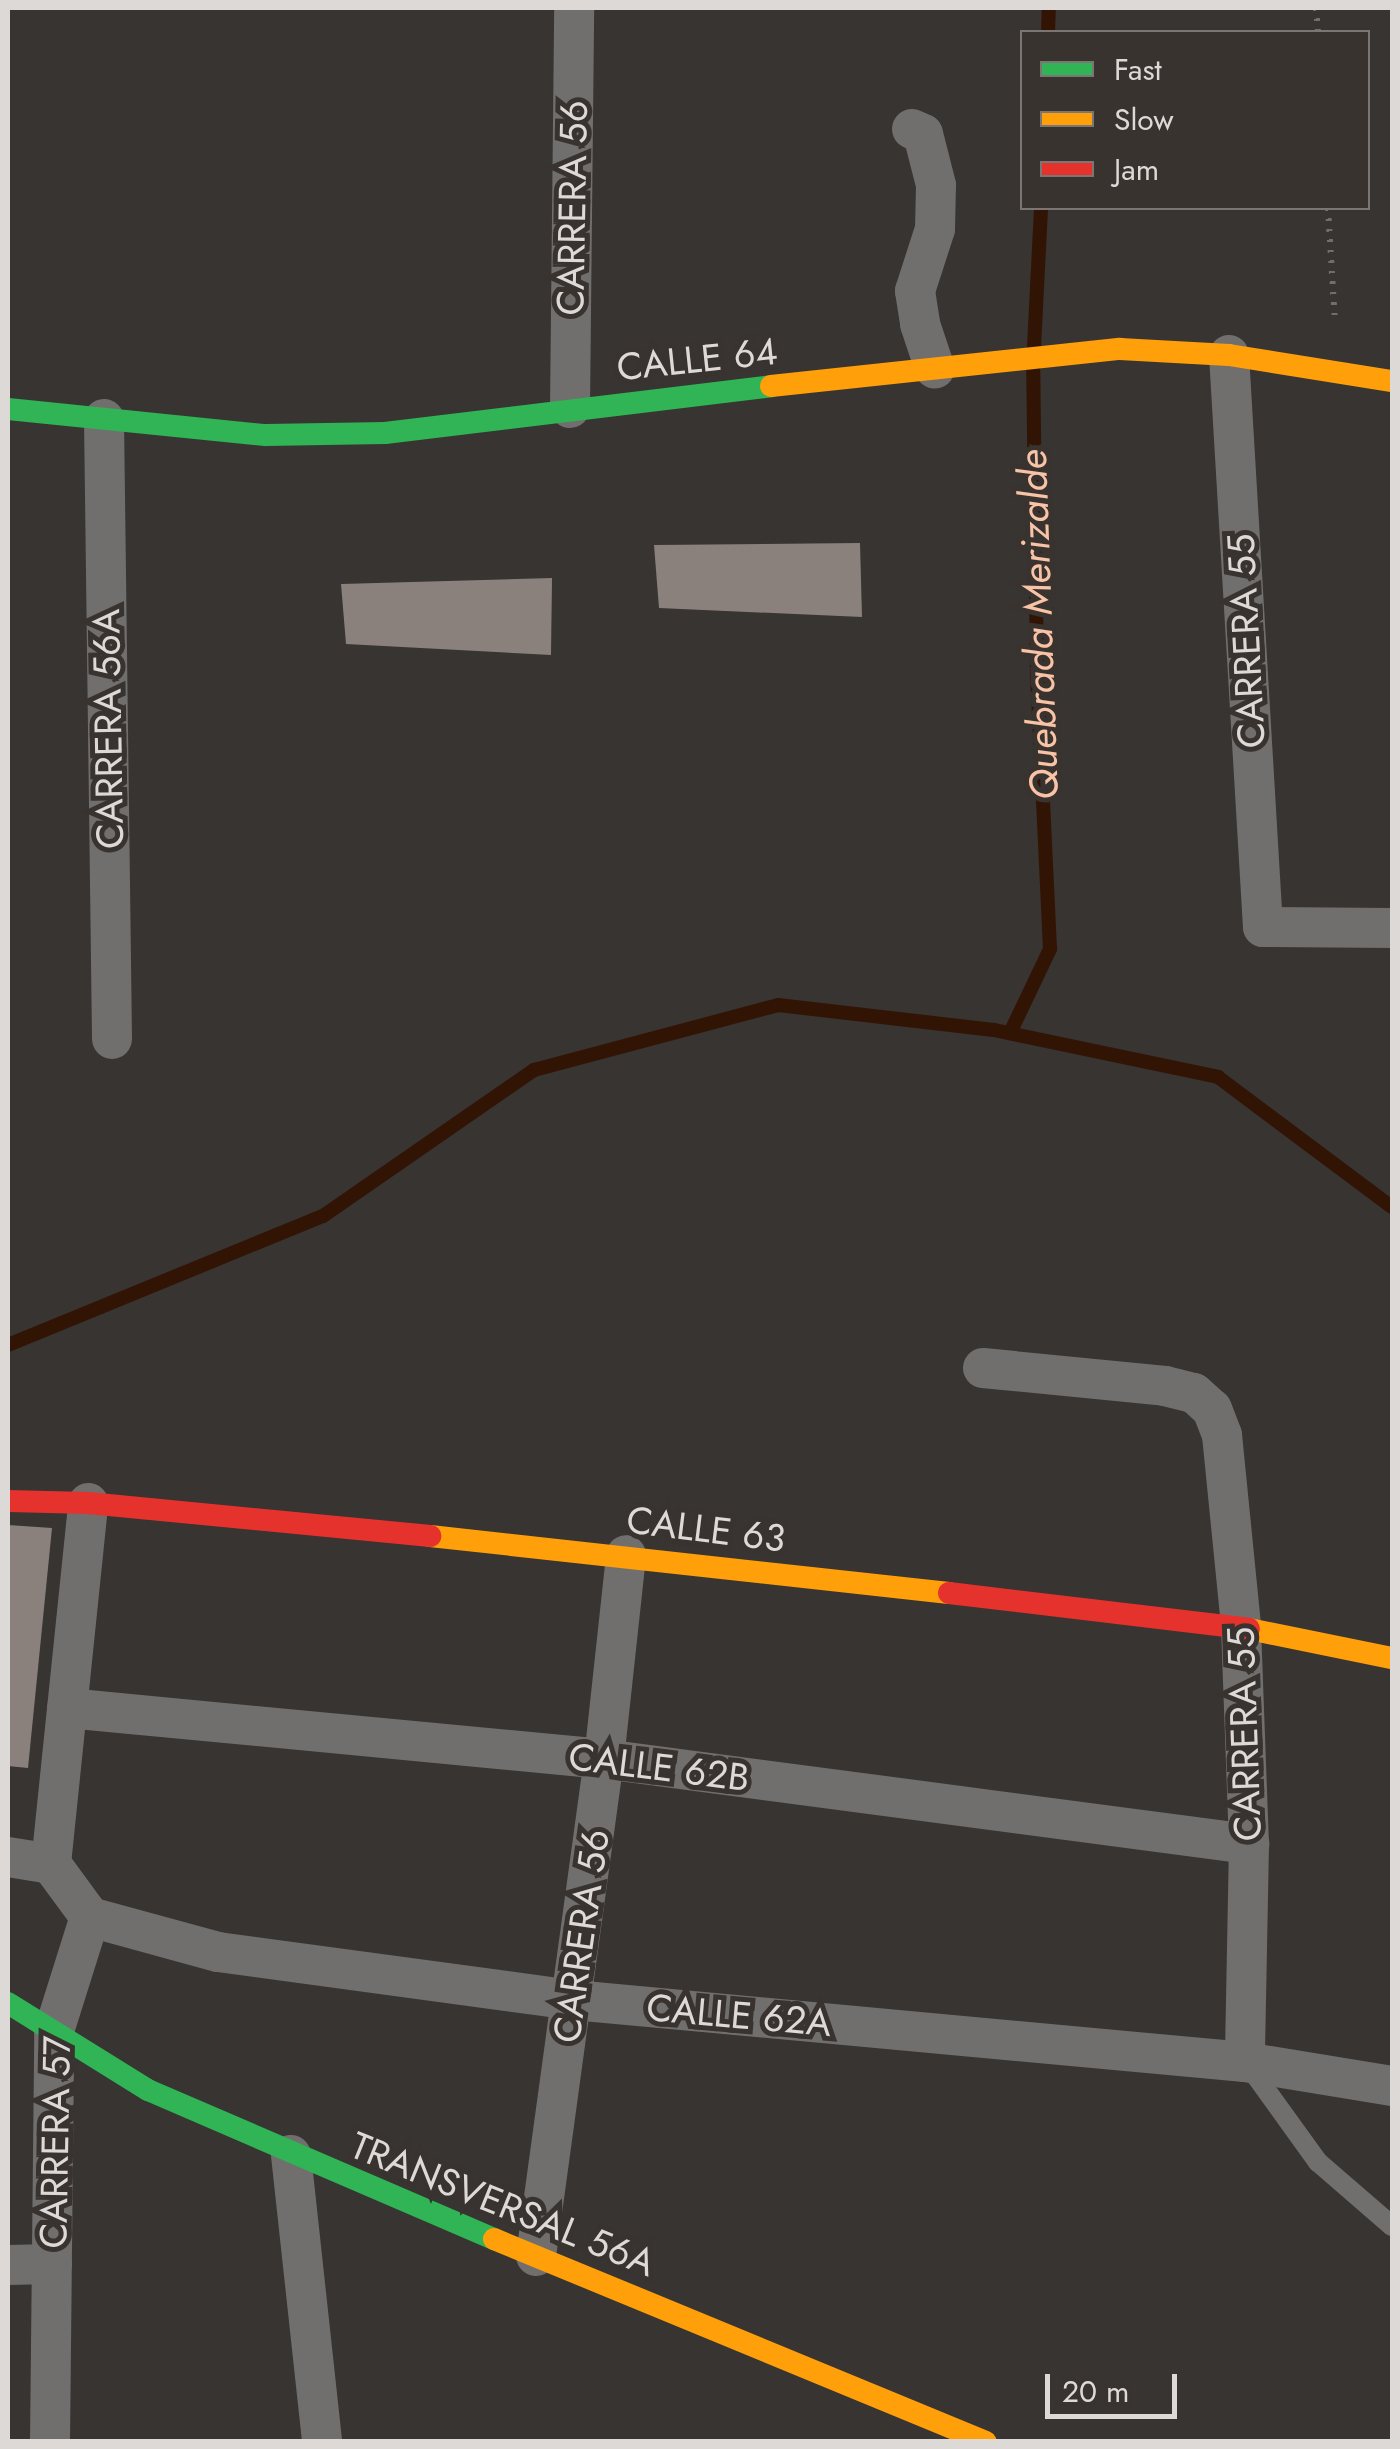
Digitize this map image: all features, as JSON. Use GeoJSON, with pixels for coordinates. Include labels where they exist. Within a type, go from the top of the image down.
{"type":"FeatureCollection","features":[{"type":"Feature","properties":{"kind":"street","name":"CARRERA 56"},"geometry":{"type":"LineString","coordinates":[[570,408],[574,8]]}},
{"type":"Feature","properties":{"kind":"street"},"geometry":{"type":"LineString","coordinates":[[912,128],[923,134],[936,185],[935,229],[915,291],[935,369]]}},
{"type":"Feature","properties":{"kind":"street","name":"CALLE 64"},"geometry":{"type":"LineString","coordinates":[[8,410],[266,435],[384,433],[570,408],[1120,349],[1229,355],[1392,381]]}},
{"type":"Feature","properties":{"kind":"street","name":"CARRERA 55"},"geometry":{"type":"LineString","coordinates":[[1229,355],[1264,927],[1392,928]]}},
{"type":"Feature","properties":{"kind":"street","name":"CARRERA 56A"},"geometry":{"type":"LineString","coordinates":[[104,419],[112,1039]]}},
{"type":"Feature","properties":{"kind":"street","name":"CARRERA 55"},"geometry":{"type":"LineString","coordinates":[[983,1368],[1165,1386],[1194,1394],[1212,1409],[1222,1434],[1241,1627],[1249,1844],[1245,2062]]}},
{"type":"Feature","properties":{"kind":"street","name":"CALLE 63"},"geometry":{"type":"LineString","coordinates":[[8,1501],[88,1503],[626,1554],[1241,1627],[1392,1658]]}},
{"type":"Feature","properties":{"kind":"street"},"geometry":{"type":"LineString","coordinates":[[88,1503],[51,1864],[90,1917]]}},
{"type":"Feature","properties":{"kind":"street","name":"CARRERA 56"},"geometry":{"type":"LineString","coordinates":[[536,2256],[604,1759],[626,1554]]}},
{"type":"Feature","properties":{"kind":"street","name":"CALLE 62B"},"geometry":{"type":"LineString","coordinates":[[68,1708],[604,1759],[1249,1844]]}},
{"type":"Feature","properties":{"kind":"street"},"geometry":{"type":"LineString","coordinates":[[8,1857],[51,1864]]}},
{"type":"Feature","properties":{"kind":"street","name":"CALLE 62A"},"geometry":{"type":"LineString","coordinates":[[90,1917],[218,1952],[573,2000],[1245,2062],[1392,2086]]}},
{"type":"Feature","properties":{"kind":"street","name":"CARRERA 57"},"geometry":{"type":"LineString","coordinates":[[50,2442],[54,2031],[90,1917]]}},
{"type":"Feature","properties":{"kind":"street","name":"TRANSVERSAL 56A"},"geometry":{"type":"LineString","coordinates":[[8,2003],[148,2090],[290,2155],[986,2442]]}},
{"type":"Feature","properties":{"kind":"street"},"geometry":{"type":"LineString","coordinates":[[290,2155],[322,2442]]}},
{"type":"Feature","properties":{"kind":"street"},"geometry":{"type":"LineString","coordinates":[[8,2265],[52,2264]]}},
{"type":"Feature","properties":{"kind":"lane"},"geometry":{"type":"LineString","coordinates":[[1245,2062],[1318,2162],[1392,2226]]}},
{"type":"Feature","properties":{"kind":"path"},"geometry":{"type":"LineString","coordinates":[[1328,210],[1338,372]]}},
{"type":"Feature","properties":{"kind":"building"},"geometry":{"type":"Polygon","coordinates":[[[860,543],[862,617],[659,608],[654,545],[860,543]]]}},
{"type":"Feature","properties":{"kind":"building"},"geometry":{"type":"Polygon","coordinates":[[[552,578],[551,655],[346,644],[341,584],[552,578]]]}},
{"type":"Feature","properties":{"kind":"building"},"geometry":{"type":"Polygon","coordinates":[[[8,1525],[52,1528],[28,1768],[8,1766],[8,1525]]]}},
{"type":"Feature","properties":{"kind":"waterway","name":"Quebrada Merizalde"},"geometry":{"type":"LineString","coordinates":[[1048,30],[1049,8]]}},
{"type":"Feature","properties":{"kind":"waterway","name":"Quebrada Merizalde"},"geometry":{"type":"LineString","coordinates":[[1034,347],[1041,210]]}},
{"type":"Feature","properties":{"kind":"waterway","name":"Quebrada Merizalde"},"geometry":{"type":"LineString","coordinates":[[1010,1033],[1050,949],[1037,677],[1033,368]]}},
{"type":"Feature","properties":{"kind":"waterway"},"geometry":{"type":"LineString","coordinates":[[8,1345],[323,1216],[534,1070],[778,1005],[994,1030],[1218,1077],[1392,1207]]}},
{"type":"Feature","properties":{"kind":"traffic: fast"},"geometry":{"type":"LineString","coordinates":[[8,409],[266,435],[385,433],[771,386]]}},
{"type":"Feature","properties":{"kind":"traffic: fast"},"geometry":{"type":"LineString","coordinates":[[8,2003],[148,2090],[494,2239]]}},
{"type":"Feature","properties":{"kind":"traffic: slow"},"geometry":{"type":"LineString","coordinates":[[771,386],[1120,349],[1229,355],[1392,381]]}},
{"type":"Feature","properties":{"kind":"traffic: slow"},"geometry":{"type":"LineString","coordinates":[[430,1536],[949,1593]]}},
{"type":"Feature","properties":{"kind":"traffic: slow"},"geometry":{"type":"LineString","coordinates":[[1249,1629],[1392,1658]]}},
{"type":"Feature","properties":{"kind":"traffic: slow"},"geometry":{"type":"LineString","coordinates":[[494,2239],[986,2442]]}},
{"type":"Feature","properties":{"kind":"traffic: jam"},"geometry":{"type":"LineString","coordinates":[[8,1501],[88,1503],[430,1536]]}},
{"type":"Feature","properties":{"kind":"traffic: jam"},"geometry":{"type":"LineString","coordinates":[[949,1593],[1249,1629]]}}]}
